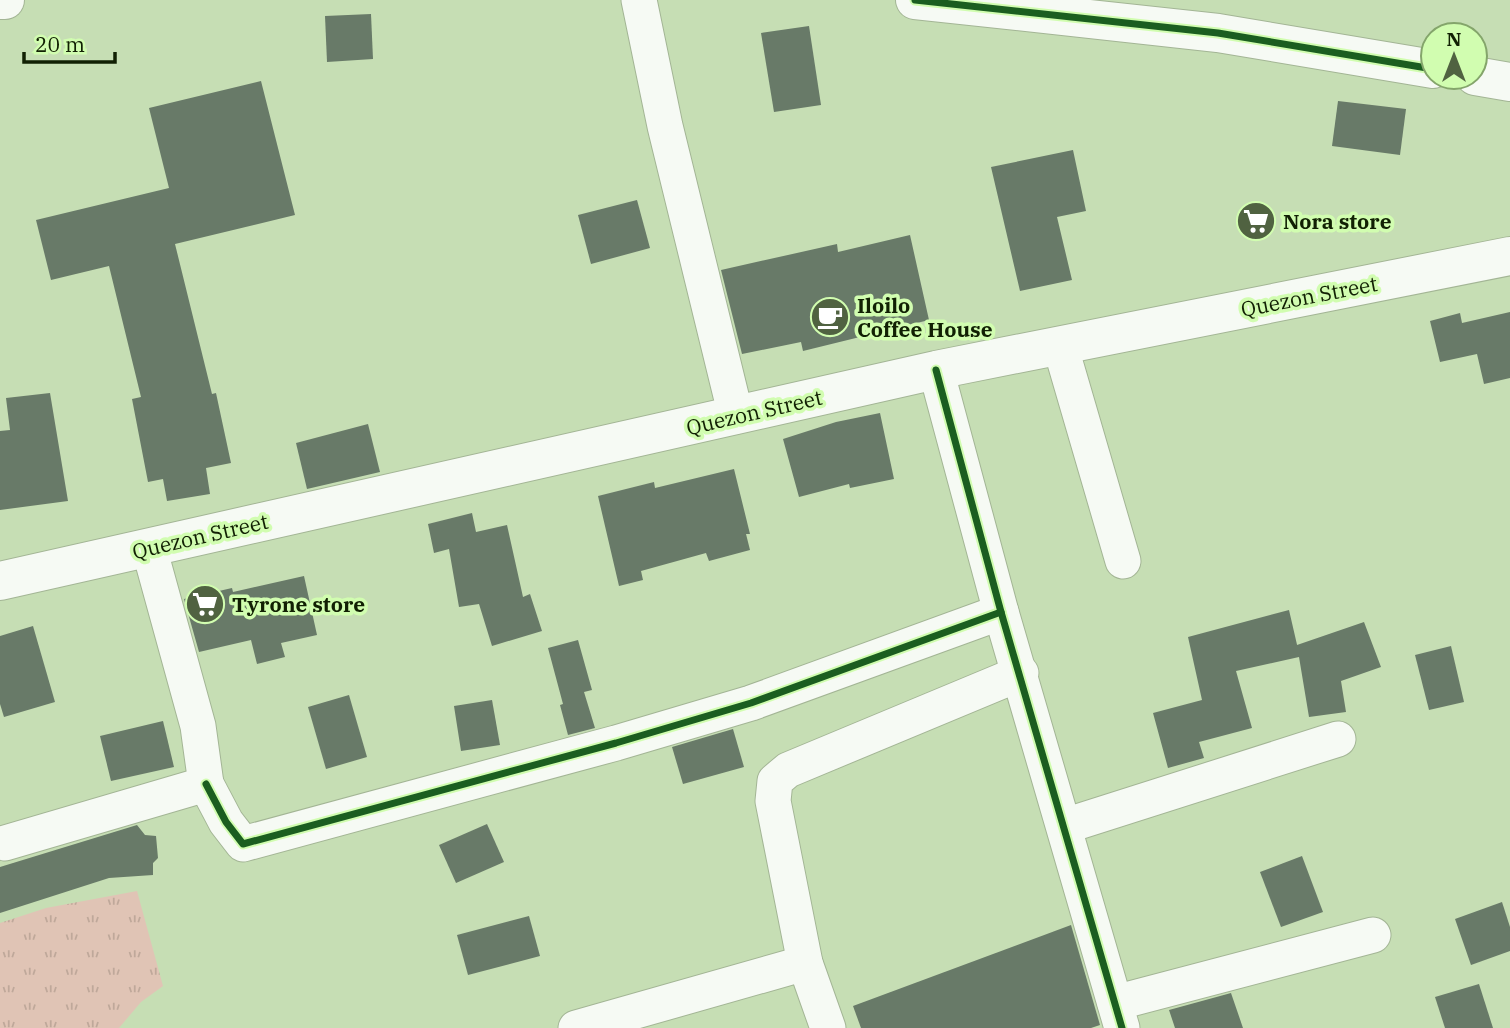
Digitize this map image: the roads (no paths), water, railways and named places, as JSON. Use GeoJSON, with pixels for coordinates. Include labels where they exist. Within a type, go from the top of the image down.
{"type":"FeatureCollection","features":[{"type":"Feature","properties":{"kind":"main road"},"geometry":{"type":"LineString","coordinates":[[915,0],[1218,33],[1419,67]]}},
{"type":"Feature","properties":{"kind":"main road"},"geometry":{"type":"LineString","coordinates":[[1489,78],[1510,82]]}},
{"type":"Feature","properties":{"kind":"main road","name":"Quezon Street"},"geometry":{"type":"LineString","coordinates":[[0,581],[936,370],[1510,256]]}},
{"type":"Feature","properties":{"kind":"street"},"geometry":{"type":"LineString","coordinates":[[639,0],[665,126],[736,416]]}},
{"type":"Feature","properties":{"kind":"street"},"geometry":{"type":"LineString","coordinates":[[1060,345],[1123,561]]}},
{"type":"Feature","properties":{"kind":"street"},"geometry":{"type":"LineString","coordinates":[[936,370],[1001,612],[1021,673],[1118,1016],[1373,935]]}},
{"type":"Feature","properties":{"kind":"street"},"geometry":{"type":"LineString","coordinates":[[149,548],[198,726],[206,784],[226,822],[243,844],[616,743],[751,703],[1001,612]]}},
{"type":"Feature","properties":{"kind":"street"},"geometry":{"type":"LineString","coordinates":[[828,1028],[805,964],[773,801],[775,781],[788,770],[1021,673]]}},
{"type":"Feature","properties":{"kind":"street"},"geometry":{"type":"LineString","coordinates":[[1065,826],[1338,738]]}},
{"type":"Feature","properties":{"kind":"street"},"geometry":{"type":"LineString","coordinates":[[5,843],[206,784]]}},
{"type":"Feature","properties":{"kind":"street"},"geometry":{"type":"LineString","coordinates":[[576,1028],[805,964]]}},
{"type":"Feature","properties":{"kind":"place","name":"Nora store"},"geometry":{"type":"Point","coordinates":[1256,221]}},
{"type":"Feature","properties":{"kind":"place","name":"Iloilo Coffee House"},"geometry":{"type":"Point","coordinates":[830,317]}},
{"type":"Feature","properties":{"kind":"place","name":"Tyrone store"},"geometry":{"type":"Point","coordinates":[205,604]}}]}
